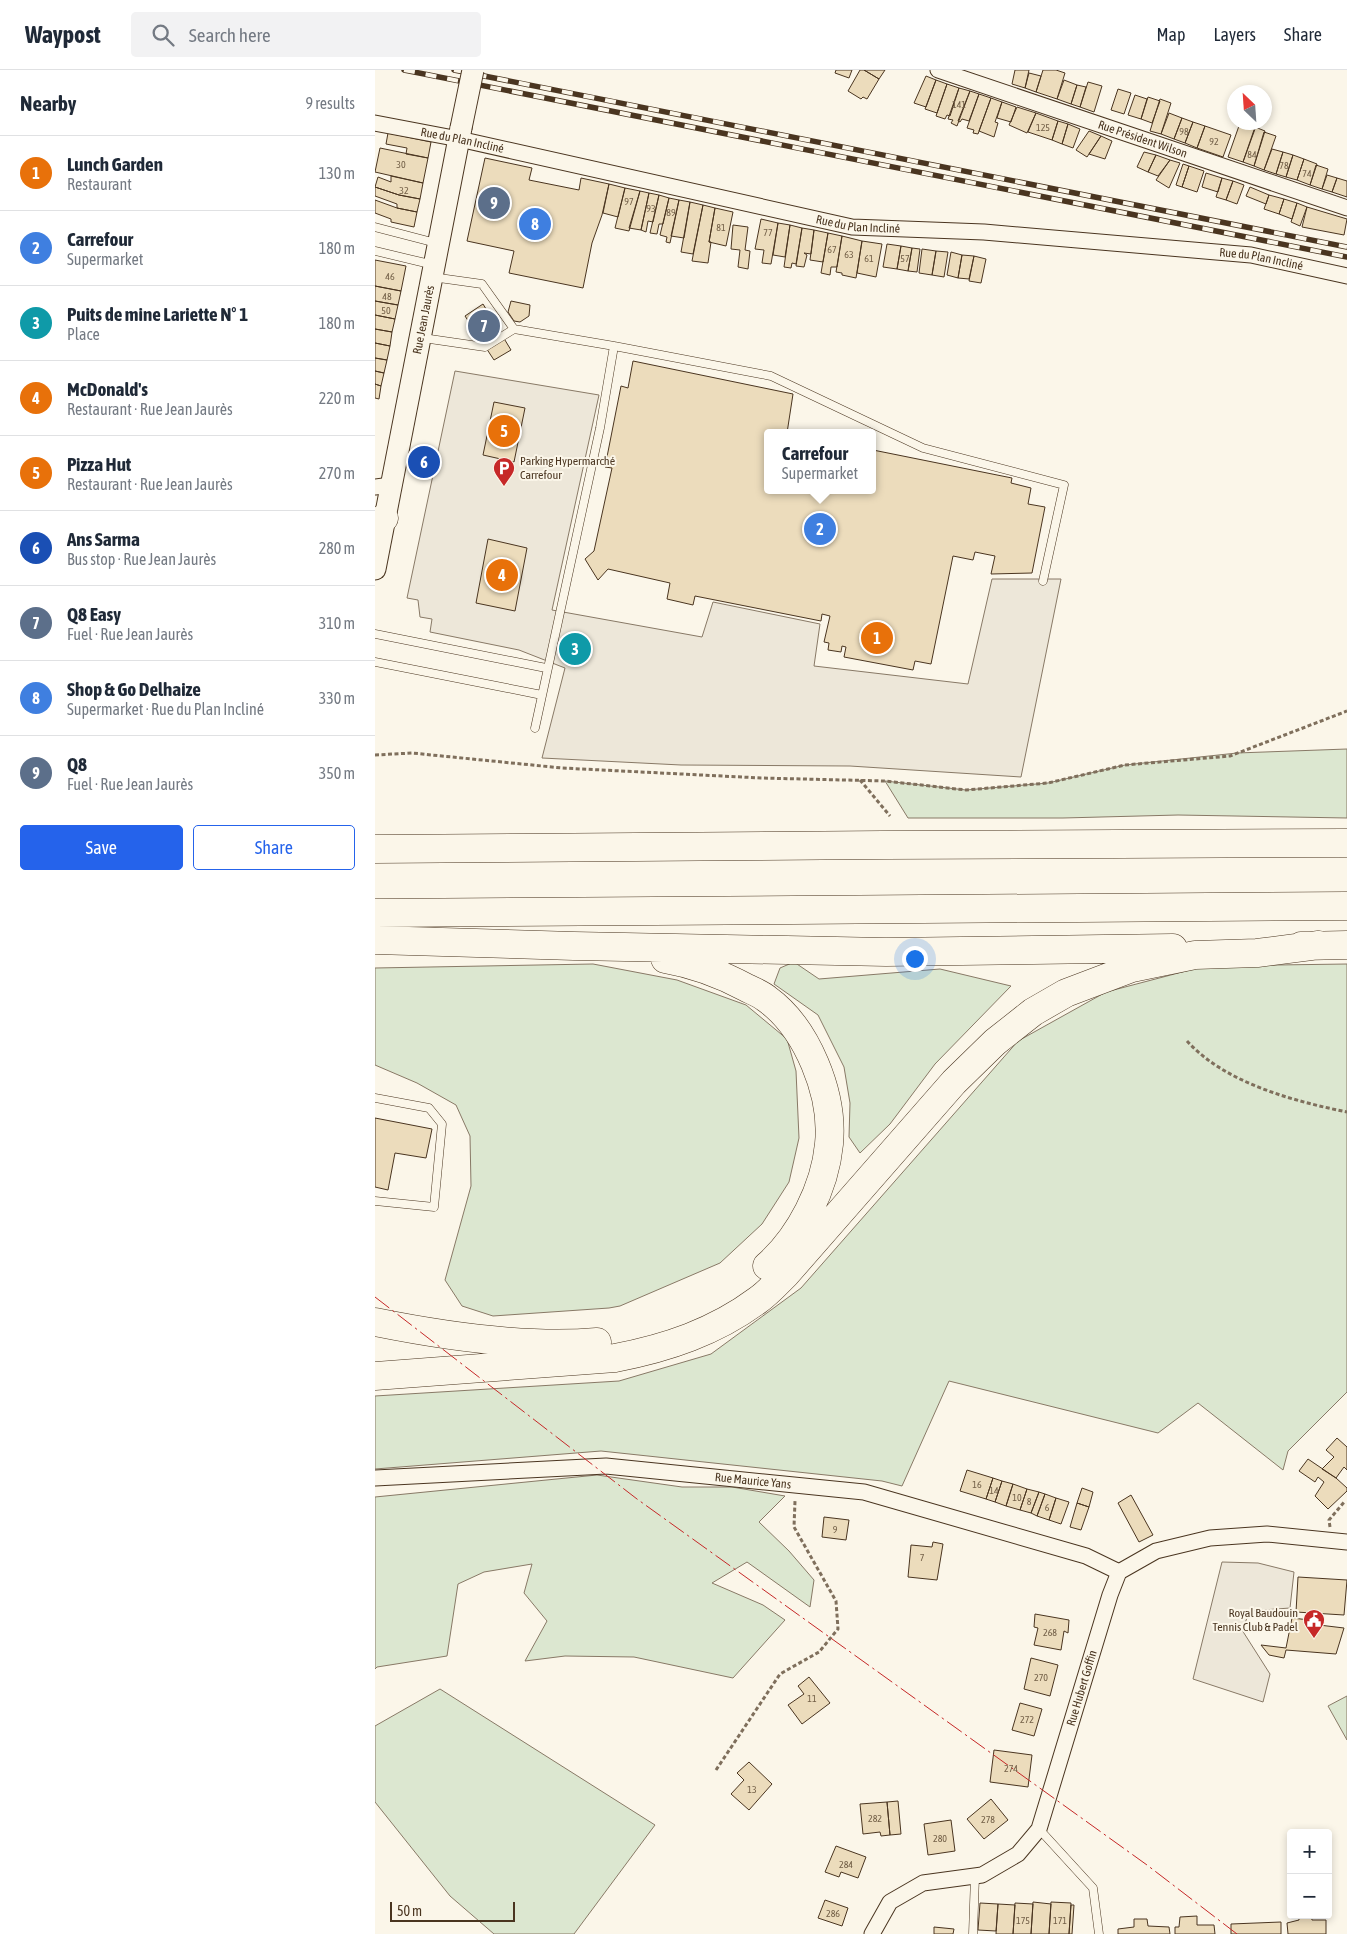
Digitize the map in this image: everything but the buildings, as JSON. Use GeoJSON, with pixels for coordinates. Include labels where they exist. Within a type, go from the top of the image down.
{"type":"FeatureCollection","features":[{"type":"Feature","properties":{"kind":"highway"},"geometry":{"type":"LineString","coordinates":[[375,850],[1347,843]]}},
{"type":"Feature","properties":{"kind":"highway"},"geometry":{"type":"LineString","coordinates":[[375,913],[1347,906]]}},
{"type":"Feature","properties":{"kind":"highway"},"geometry":{"type":"LineString","coordinates":[[375,940],[886,952],[1347,945]]}},
{"type":"Feature","properties":{"kind":"highway"},"geometry":{"type":"LineString","coordinates":[[375,1376],[615,1358],[642,1353],[699,1335],[724,1322],[759,1299],[786,1274],[954,1082],[995,1042],[1033,1012],[1066,993],[1132,968],[1195,956],[1257,953],[1319,945]]}},
{"type":"Feature","properties":{"kind":"highway"},"geometry":{"type":"LineString","coordinates":[[375,1322],[494,1340],[579,1344],[620,1340],[670,1327],[732,1297],[779,1256],[802,1225],[814,1202],[822,1176],[829,1143],[828,1115],[824,1090],[816,1064],[803,1039],[785,1016],[767,998],[711,971],[681,962],[574,946]]}},
{"type":"Feature","properties":{"kind":"main road","name":"Rue Jean Jaurès"},"geometry":{"type":"LineString","coordinates":[[375,569],[383,486],[419,338],[473,70]]}},
{"type":"Feature","properties":{"kind":"street","name":"Rue Président Wilson"},"geometry":{"type":"LineString","coordinates":[[938,70],[1347,208]]}},
{"type":"Feature","properties":{"kind":"street","name":"Rue du Plan Incliné"},"geometry":{"type":"LineString","coordinates":[[375,123],[460,134],[853,227],[984,232],[1251,255],[1347,276]]}},
{"type":"Feature","properties":{"kind":"street","name":"Rue Maurice Yans"},"geometry":{"type":"LineString","coordinates":[[375,1478],[605,1466],[864,1492],[1086,1556],[1119,1572]]}},
{"type":"Feature","properties":{"kind":"street"},"geometry":{"type":"LineString","coordinates":[[1119,1572],[1156,1551],[1210,1538],[1267,1534],[1340,1542]]}},
{"type":"Feature","properties":{"kind":"street","name":"Rue Hubert Goffin"},"geometry":{"type":"LineString","coordinates":[[873,1934],[890,1902],[923,1883],[982,1875],[1018,1854],[1039,1829],[1110,1594],[1119,1572]]}},
{"type":"Feature","properties":{"kind":"lane"},"geometry":{"type":"LineString","coordinates":[[375,227],[438,244]]}},
{"type":"Feature","properties":{"kind":"lane"},"geometry":{"type":"LineString","coordinates":[[375,251],[433,271],[482,284],[513,329]]}},
{"type":"Feature","properties":{"kind":"lane"},"geometry":{"type":"LineString","coordinates":[[419,338],[485,346],[513,329],[771,376],[923,448],[1064,485],[1043,581]]}},
{"type":"Feature","properties":{"kind":"lane"},"geometry":{"type":"LineString","coordinates":[[535,728],[546,668],[600,428],[614,346]]}},
{"type":"Feature","properties":{"kind":"lane"},"geometry":{"type":"LineString","coordinates":[[375,634],[546,668]]}},
{"type":"Feature","properties":{"kind":"lane"},"geometry":{"type":"LineString","coordinates":[[375,662],[541,696]]}},
{"type":"Feature","properties":{"kind":"lane"},"geometry":{"type":"LineString","coordinates":[[375,1098],[429,1108],[442,1124],[434,1207],[375,1201]]}},
{"type":"Feature","properties":{"kind":"lane"},"geometry":{"type":"LineString","coordinates":[[1039,1829],[1093,1888],[1099,1934]]}},
{"type":"Feature","properties":{"kind":"lane"},"geometry":{"type":"LineString","coordinates":[[973,1934],[975,1876]]}},
{"type":"Feature","properties":{"kind":"path"},"geometry":{"type":"LineString","coordinates":[[375,755],[412,753],[562,768],[761,778],[885,781],[966,790],[1048,783],[1125,765],[1230,756],[1347,711]]}},
{"type":"Feature","properties":{"kind":"path"},"geometry":{"type":"LineString","coordinates":[[860,780],[890,816]]}},
{"type":"Feature","properties":{"kind":"path"},"geometry":{"type":"LineString","coordinates":[[1187,1041],[1198,1053],[1245,1082],[1294,1099],[1347,1112]]}},
{"type":"Feature","properties":{"kind":"path"},"geometry":{"type":"LineString","coordinates":[[716,1770],[780,1674],[819,1652],[838,1629],[836,1601],[794,1527],[795,1485]]}},
{"type":"Feature","properties":{"kind":"path"},"geometry":{"type":"LineString","coordinates":[[1340,1542],[1329,1520],[1345,1501]]}},
{"type":"Feature","properties":{"kind":"green space"},"geometry":{"type":"Polygon","coordinates":[[[1347,749],[1347,818],[1178,815],[1063,818],[908,818],[885,781],[966,790],[1048,783],[1125,765],[1237,753],[1347,749]]]}},
{"type":"Feature","properties":{"kind":"green space"},"geometry":{"type":"Polygon","coordinates":[[[794,962],[819,979],[940,969],[1011,986],[935,1064],[890,1124],[860,1153],[849,1137],[850,1103],[844,1067],[818,1015],[774,984],[780,968],[794,962]]]}},
{"type":"Feature","properties":{"kind":"green space"},"geometry":{"type":"Polygon","coordinates":[[[593,964],[677,980],[746,1005],[787,1039],[796,1071],[799,1138],[789,1182],[762,1224],[720,1263],[620,1306],[493,1316],[462,1306],[445,1280],[471,1186],[470,1136],[456,1105],[417,1083],[375,1065],[375,968],[593,964]]]}},
{"type":"Feature","properties":{"kind":"green space"},"geometry":{"type":"Polygon","coordinates":[[[1347,964],[1347,1392],[1288,1451],[1283,1470],[1198,1403],[1158,1433],[949,1381],[902,1486],[882,1481],[601,1451],[375,1469],[375,1396],[619,1381],[711,1354],[801,1288],[1018,1041],[1106,992],[1205,966],[1347,964]]]}},
{"type":"Feature","properties":{"kind":"green space"},"geometry":{"type":"Polygon","coordinates":[[[597,1475],[682,1487],[732,1487],[785,1496],[759,1522],[789,1551],[814,1580],[810,1607],[747,1562],[712,1583],[763,1605],[785,1620],[733,1678],[634,1657],[565,1656],[525,1661],[547,1621],[524,1593],[532,1564],[484,1572],[458,1584],[447,1656],[377,1667],[375,1669],[375,1497],[597,1475]]]}},
{"type":"Feature","properties":{"kind":"green space"},"geometry":{"type":"Polygon","coordinates":[[[440,1689],[655,1825],[574,1934],[494,1934],[450,1896],[375,1802],[375,1726],[440,1689]]]}},
{"type":"Feature","properties":{"kind":"green space"},"geometry":{"type":"Polygon","coordinates":[[[1347,1696],[1347,1740],[1328,1706],[1347,1696]]]}},
{"type":"Feature","properties":{"kind":"shaded area","name":"Parking Hypermarché Carrefour"},"geometry":{"type":"Polygon","coordinates":[[[455,371],[599,395],[552,610],[702,637],[713,602],[820,624],[814,666],[968,684],[992,579],[1061,579],[1021,777],[850,766],[681,765],[542,758],[565,668],[519,650],[430,632],[432,619],[420,617],[418,600],[407,598],[455,371]]]}},
{"type":"Feature","properties":{"kind":"shaded area"},"geometry":{"type":"Polygon","coordinates":[[[1222,1562],[1258,1563],[1294,1572],[1290,1608],[1250,1611],[1242,1630],[1270,1674],[1263,1702],[1193,1679],[1222,1562]]]}},
{"type":"Feature","properties":{"kind":"railway"},"geometry":{"type":"LineString","coordinates":[[404,70],[1347,257]]}},
{"type":"Feature","properties":{"kind":"railway"},"geometry":{"type":"LineString","coordinates":[[454,70],[1347,247]]}},
{"type":"Feature","properties":{"kind":"power"},"geometry":{"type":"LineString","coordinates":[[375,1297],[637,1499],[1147,1865],[1237,1934]]}},
{"type":"Feature","properties":{"kind":"place","name":"Q8"},"geometry":{"type":"Point","coordinates":[494,203]}},
{"type":"Feature","properties":{"kind":"place","name":"Shop & Go Delhaize"},"geometry":{"type":"Point","coordinates":[535,224]}},
{"type":"Feature","properties":{"kind":"place","name":"Q8 Easy"},"geometry":{"type":"Point","coordinates":[484,326]}},
{"type":"Feature","properties":{"kind":"place","name":"Pizza Hut"},"geometry":{"type":"Point","coordinates":[504,431]}},
{"type":"Feature","properties":{"kind":"place","name":"Ans Sarma"},"geometry":{"type":"Point","coordinates":[424,462]}},
{"type":"Feature","properties":{"kind":"place","name":"Parking Hypermarché Carrefour"},"geometry":{"type":"Point","coordinates":[504,487]}},
{"type":"Feature","properties":{"kind":"place","name":"Carrefour"},"geometry":{"type":"Point","coordinates":[820,529]}},
{"type":"Feature","properties":{"kind":"place","name":"McDonald's"},"geometry":{"type":"Point","coordinates":[502,575]}},
{"type":"Feature","properties":{"kind":"place","name":"Lunch Garden"},"geometry":{"type":"Point","coordinates":[877,638]}},
{"type":"Feature","properties":{"kind":"place","name":"Puits de mine Lariette N° 1"},"geometry":{"type":"Point","coordinates":[575,649]}},
{"type":"Feature","properties":{"kind":"place","name":"Royal Baudouin Tennis Club & Padel"},"geometry":{"type":"Point","coordinates":[1314,1639]}}]}
